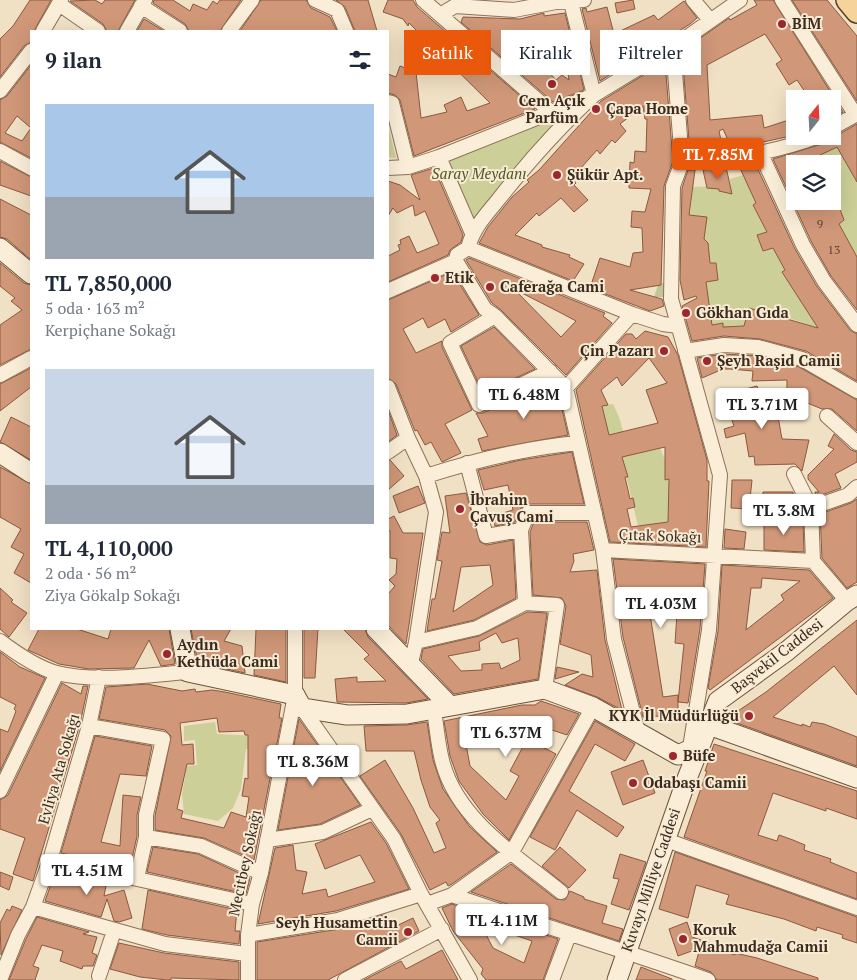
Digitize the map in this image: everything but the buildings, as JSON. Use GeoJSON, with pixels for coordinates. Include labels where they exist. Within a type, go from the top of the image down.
{"type":"FeatureCollection","features":[{"type":"Feature","properties":{"kind":"main road"},"geometry":{"type":"LineString","coordinates":[[847,0],[857,12]]}},
{"type":"Feature","properties":{"kind":"street"},"geometry":{"type":"LineString","coordinates":[[230,30],[252,0]]}},
{"type":"Feature","properties":{"kind":"street"},"geometry":{"type":"LineString","coordinates":[[315,0],[336,10],[346,30]]}},
{"type":"Feature","properties":{"kind":"street"},"geometry":{"type":"LineString","coordinates":[[423,0],[550,111]]}},
{"type":"Feature","properties":{"kind":"street"},"geometry":{"type":"LineString","coordinates":[[693,0],[710,20]]}},
{"type":"Feature","properties":{"kind":"street"},"geometry":{"type":"LineString","coordinates":[[696,30],[740,0]]}},
{"type":"Feature","properties":{"kind":"street"},"geometry":{"type":"LineString","coordinates":[[782,0],[856,114],[841,123]]}},
{"type":"Feature","properties":{"kind":"street"},"geometry":{"type":"LineString","coordinates":[[440,15],[455,6],[514,10],[555,1],[578,1],[594,95]]}},
{"type":"Feature","properties":{"kind":"street"},"geometry":{"type":"LineString","coordinates":[[44,30],[60,2],[97,30]]}},
{"type":"Feature","properties":{"kind":"street"},"geometry":{"type":"LineString","coordinates":[[127,30],[143,3],[179,30]]}},
{"type":"Feature","properties":{"kind":"street"},"geometry":{"type":"LineString","coordinates":[[0,91],[30,52]]}},
{"type":"Feature","properties":{"kind":"street"},"geometry":{"type":"LineString","coordinates":[[389,168],[408,167],[439,157],[594,95],[627,75]]}},
{"type":"Feature","properties":{"kind":"street"},"geometry":{"type":"LineString","coordinates":[[675,75],[682,162],[673,186],[671,299],[720,475],[709,630],[695,715],[702,722],[857,778]]}},
{"type":"Feature","properties":{"kind":"street"},"geometry":{"type":"LineString","coordinates":[[594,95],[525,165],[472,233],[468,248],[457,255],[456,261],[486,309],[566,388],[603,550],[614,639],[638,732]]}},
{"type":"Feature","properties":{"kind":"street"},"geometry":{"type":"LineString","coordinates":[[389,102],[392,102],[408,167]]}},
{"type":"Feature","properties":{"kind":"street"},"geometry":{"type":"LineString","coordinates":[[682,162],[761,154],[795,145]]}},
{"type":"Feature","properties":{"kind":"street"},"geometry":{"type":"LineString","coordinates":[[0,151],[30,167]]}},
{"type":"Feature","properties":{"kind":"street"},"geometry":{"type":"LineString","coordinates":[[761,154],[803,245],[824,281],[857,325]]}},
{"type":"Feature","properties":{"kind":"street"},"geometry":{"type":"LineString","coordinates":[[439,157],[472,233]]}},
{"type":"Feature","properties":{"kind":"street"},"geometry":{"type":"LineString","coordinates":[[0,248],[30,273]]}},
{"type":"Feature","properties":{"kind":"street"},"geometry":{"type":"LineString","coordinates":[[468,248],[632,314],[662,324],[678,326]]}},
{"type":"Feature","properties":{"kind":"street"},"geometry":{"type":"LineString","coordinates":[[389,291],[456,261]]}},
{"type":"Feature","properties":{"kind":"street"},"geometry":{"type":"LineString","coordinates":[[566,388],[632,314]]}},
{"type":"Feature","properties":{"kind":"street"},"geometry":{"type":"LineString","coordinates":[[495,316],[450,343],[479,404],[550,371]]}},
{"type":"Feature","properties":{"kind":"street"},"geometry":{"type":"LineString","coordinates":[[685,351],[724,344],[758,347],[802,359],[857,391]]}},
{"type":"Feature","properties":{"kind":"street"},"geometry":{"type":"LineString","coordinates":[[0,375],[30,359]]}},
{"type":"Feature","properties":{"kind":"street"},"geometry":{"type":"LineString","coordinates":[[389,390],[408,438],[426,476],[436,512],[416,642],[411,663]]}},
{"type":"Feature","properties":{"kind":"street"},"geometry":{"type":"LineString","coordinates":[[827,416],[857,443]]}},
{"type":"Feature","properties":{"kind":"street"},"geometry":{"type":"LineString","coordinates":[[389,451],[408,438]]}},
{"type":"Feature","properties":{"kind":"street"},"geometry":{"type":"LineString","coordinates":[[426,476],[467,463],[544,446],[578,443]]}},
{"type":"Feature","properties":{"kind":"street"},"geometry":{"type":"LineString","coordinates":[[0,453],[30,472]]}},
{"type":"Feature","properties":{"kind":"street"},"geometry":{"type":"LineString","coordinates":[[467,463],[486,536],[521,530]]}},
{"type":"Feature","properties":{"kind":"street"},"geometry":{"type":"LineString","coordinates":[[794,474],[812,508],[813,561],[852,598]]}},
{"type":"Feature","properties":{"kind":"street"},"geometry":{"type":"LineString","coordinates":[[812,508],[848,495],[857,487]]}},
{"type":"Feature","properties":{"kind":"street"},"geometry":{"type":"LineString","coordinates":[[525,603],[521,530],[528,513],[595,513]]}},
{"type":"Feature","properties":{"kind":"street","name":"Çıtak Sokağı"},"geometry":{"type":"LineString","coordinates":[[603,550],[715,554],[813,561]]}},
{"type":"Feature","properties":{"kind":"street","name":"Başvekil Caddesi"},"geometry":{"type":"LineString","coordinates":[[686,781],[702,722],[718,701],[787,651],[852,598]]}},
{"type":"Feature","properties":{"kind":"street"},"geometry":{"type":"LineString","coordinates":[[416,642],[477,628],[525,603],[557,604],[545,689]]}},
{"type":"Feature","properties":{"kind":"street"},"geometry":{"type":"LineString","coordinates":[[180,630],[188,672]]}},
{"type":"Feature","properties":{"kind":"street","name":"Meсitbey Sokağı"},"geometry":{"type":"LineString","coordinates":[[248,980],[248,935],[252,904],[261,874],[299,701],[295,630]]}},
{"type":"Feature","properties":{"kind":"street"},"geometry":{"type":"LineString","coordinates":[[377,630],[411,663],[442,708],[443,765],[458,800],[478,823],[561,892]]}},
{"type":"Feature","properties":{"kind":"street"},"geometry":{"type":"LineString","coordinates":[[0,641],[19,654],[57,673],[99,677],[188,672],[347,715],[407,714],[545,689],[593,707],[678,755],[689,750]]}},
{"type":"Feature","properties":{"kind":"street"},"geometry":{"type":"LineString","coordinates":[[0,791],[57,673]]}},
{"type":"Feature","properties":{"kind":"street","name":"Evliya Ata Sokağı"},"geometry":{"type":"LineString","coordinates":[[0,980],[18,935],[33,907],[50,860],[90,726],[99,677]]}},
{"type":"Feature","properties":{"kind":"street"},"geometry":{"type":"LineString","coordinates":[[299,701],[394,839],[424,899],[470,980]]}},
{"type":"Feature","properties":{"kind":"street"},"geometry":{"type":"LineString","coordinates":[[248,935],[338,920],[452,894],[512,852],[593,707]]}},
{"type":"Feature","properties":{"kind":"street"},"geometry":{"type":"LineString","coordinates":[[686,781],[689,750],[702,722]]}},
{"type":"Feature","properties":{"kind":"street"},"geometry":{"type":"LineString","coordinates":[[90,726],[163,739],[146,814],[146,837],[137,878]]}},
{"type":"Feature","properties":{"kind":"street","name":"Kuvayı Milliye Caddesi"},"geometry":{"type":"LineString","coordinates":[[617,980],[686,781]]}},
{"type":"Feature","properties":{"kind":"street"},"geometry":{"type":"LineString","coordinates":[[267,840],[323,832],[372,809]]}},
{"type":"Feature","properties":{"kind":"street"},"geometry":{"type":"LineString","coordinates":[[146,837],[201,846],[261,874]]}},
{"type":"Feature","properties":{"kind":"street"},"geometry":{"type":"LineString","coordinates":[[666,840],[857,908]]}},
{"type":"Feature","properties":{"kind":"street"},"geometry":{"type":"LineString","coordinates":[[50,860],[252,904]]}},
{"type":"Feature","properties":{"kind":"street"},"geometry":{"type":"LineString","coordinates":[[452,894],[569,935],[626,951],[708,980]]}},
{"type":"Feature","properties":{"kind":"street"},"geometry":{"type":"LineString","coordinates":[[33,907],[165,944],[248,954]]}},
{"type":"Feature","properties":{"kind":"street"},"geometry":{"type":"LineString","coordinates":[[345,980],[442,929]]}},
{"type":"Feature","properties":{"kind":"street"},"geometry":{"type":"LineString","coordinates":[[99,976],[114,931]]}},
{"type":"Feature","properties":{"kind":"street"},"geometry":{"type":"LineString","coordinates":[[552,980],[569,935]]}},
{"type":"Feature","properties":{"kind":"green space","name":"Saray Meydanı"},"geometry":{"type":"Polygon","coordinates":[[[573,108],[473,224],[445,160],[573,108]]]}},
{"type":"Feature","properties":{"kind":"green space"},"geometry":{"type":"Polygon","coordinates":[[[389,128],[396,158],[389,157],[389,128]]]}},
{"type":"Feature","properties":{"kind":"green space"},"geometry":{"type":"Polygon","coordinates":[[[837,147],[853,174],[857,172],[857,257],[833,228],[844,220],[839,210],[841,210],[841,155],[820,155],[837,147]]]}},
{"type":"Feature","properties":{"kind":"green space"},"geometry":{"type":"Polygon","coordinates":[[[743,175],[756,203],[753,206],[767,232],[757,235],[763,251],[778,246],[781,251],[776,254],[785,270],[782,272],[821,329],[783,316],[782,319],[763,314],[763,311],[749,308],[748,326],[723,327],[723,324],[710,326],[705,282],[718,280],[716,264],[709,262],[704,239],[706,217],[690,215],[693,187],[719,186],[719,191],[731,194],[730,179],[743,175]]]}},
{"type":"Feature","properties":{"kind":"green space"},"geometry":{"type":"Polygon","coordinates":[[[665,282],[664,297],[654,297],[658,285],[665,282]]]}},
{"type":"Feature","properties":{"kind":"green space"},"geometry":{"type":"Polygon","coordinates":[[[613,404],[619,417],[630,455],[660,448],[665,460],[665,479],[669,479],[668,509],[671,532],[661,523],[638,526],[616,433],[609,435],[602,406],[613,404]]]}},
{"type":"Feature","properties":{"kind":"green space"},"geometry":{"type":"Polygon","coordinates":[[[215,722],[217,734],[261,736],[264,749],[246,749],[241,789],[233,808],[218,821],[184,814],[182,794],[187,766],[197,765],[195,740],[184,741],[184,726],[215,722]]]}},
{"type":"Feature","properties":{"kind":"place","name":"BİM"},"geometry":{"type":"Point","coordinates":[782,24]}},
{"type":"Feature","properties":{"kind":"place","name":"Cem Açık Parfüm"},"geometry":{"type":"Point","coordinates":[552,84]}},
{"type":"Feature","properties":{"kind":"place","name":"Çapa Home"},"geometry":{"type":"Point","coordinates":[596,109]}},
{"type":"Feature","properties":{"kind":"place","name":"Şükür Apt."},"geometry":{"type":"Point","coordinates":[557,175]}},
{"type":"Feature","properties":{"kind":"place","name":"Etik"},"geometry":{"type":"Point","coordinates":[435,278]}},
{"type":"Feature","properties":{"kind":"place","name":"Caferağa Cami"},"geometry":{"type":"Point","coordinates":[490,287]}},
{"type":"Feature","properties":{"kind":"place","name":"Gökhan Gıda"},"geometry":{"type":"Point","coordinates":[686,313]}},
{"type":"Feature","properties":{"kind":"place","name":"Çin Pazarı"},"geometry":{"type":"Point","coordinates":[664,351]}},
{"type":"Feature","properties":{"kind":"place","name":"Şeyh Raşid Camii"},"geometry":{"type":"Point","coordinates":[707,361]}},
{"type":"Feature","properties":{"kind":"place","name":"İbrahim Çavuş Cami"},"geometry":{"type":"Point","coordinates":[460,509]}},
{"type":"Feature","properties":{"kind":"place","name":"Aydın Kethüda Cami"},"geometry":{"type":"Point","coordinates":[167,654]}},
{"type":"Feature","properties":{"kind":"place","name":"KYK İl Müdürlüğü"},"geometry":{"type":"Point","coordinates":[749,716]}},
{"type":"Feature","properties":{"kind":"place","name":"Büfe"},"geometry":{"type":"Point","coordinates":[673,756]}},
{"type":"Feature","properties":{"kind":"place","name":"Odabaşı Camii"},"geometry":{"type":"Point","coordinates":[633,783]}},
{"type":"Feature","properties":{"kind":"place","name":"Seyh Husamettin Camii"},"geometry":{"type":"Point","coordinates":[408,932]}},
{"type":"Feature","properties":{"kind":"place","name":"Koruk Mahmudağa Camii"},"geometry":{"type":"Point","coordinates":[683,939]}}]}
